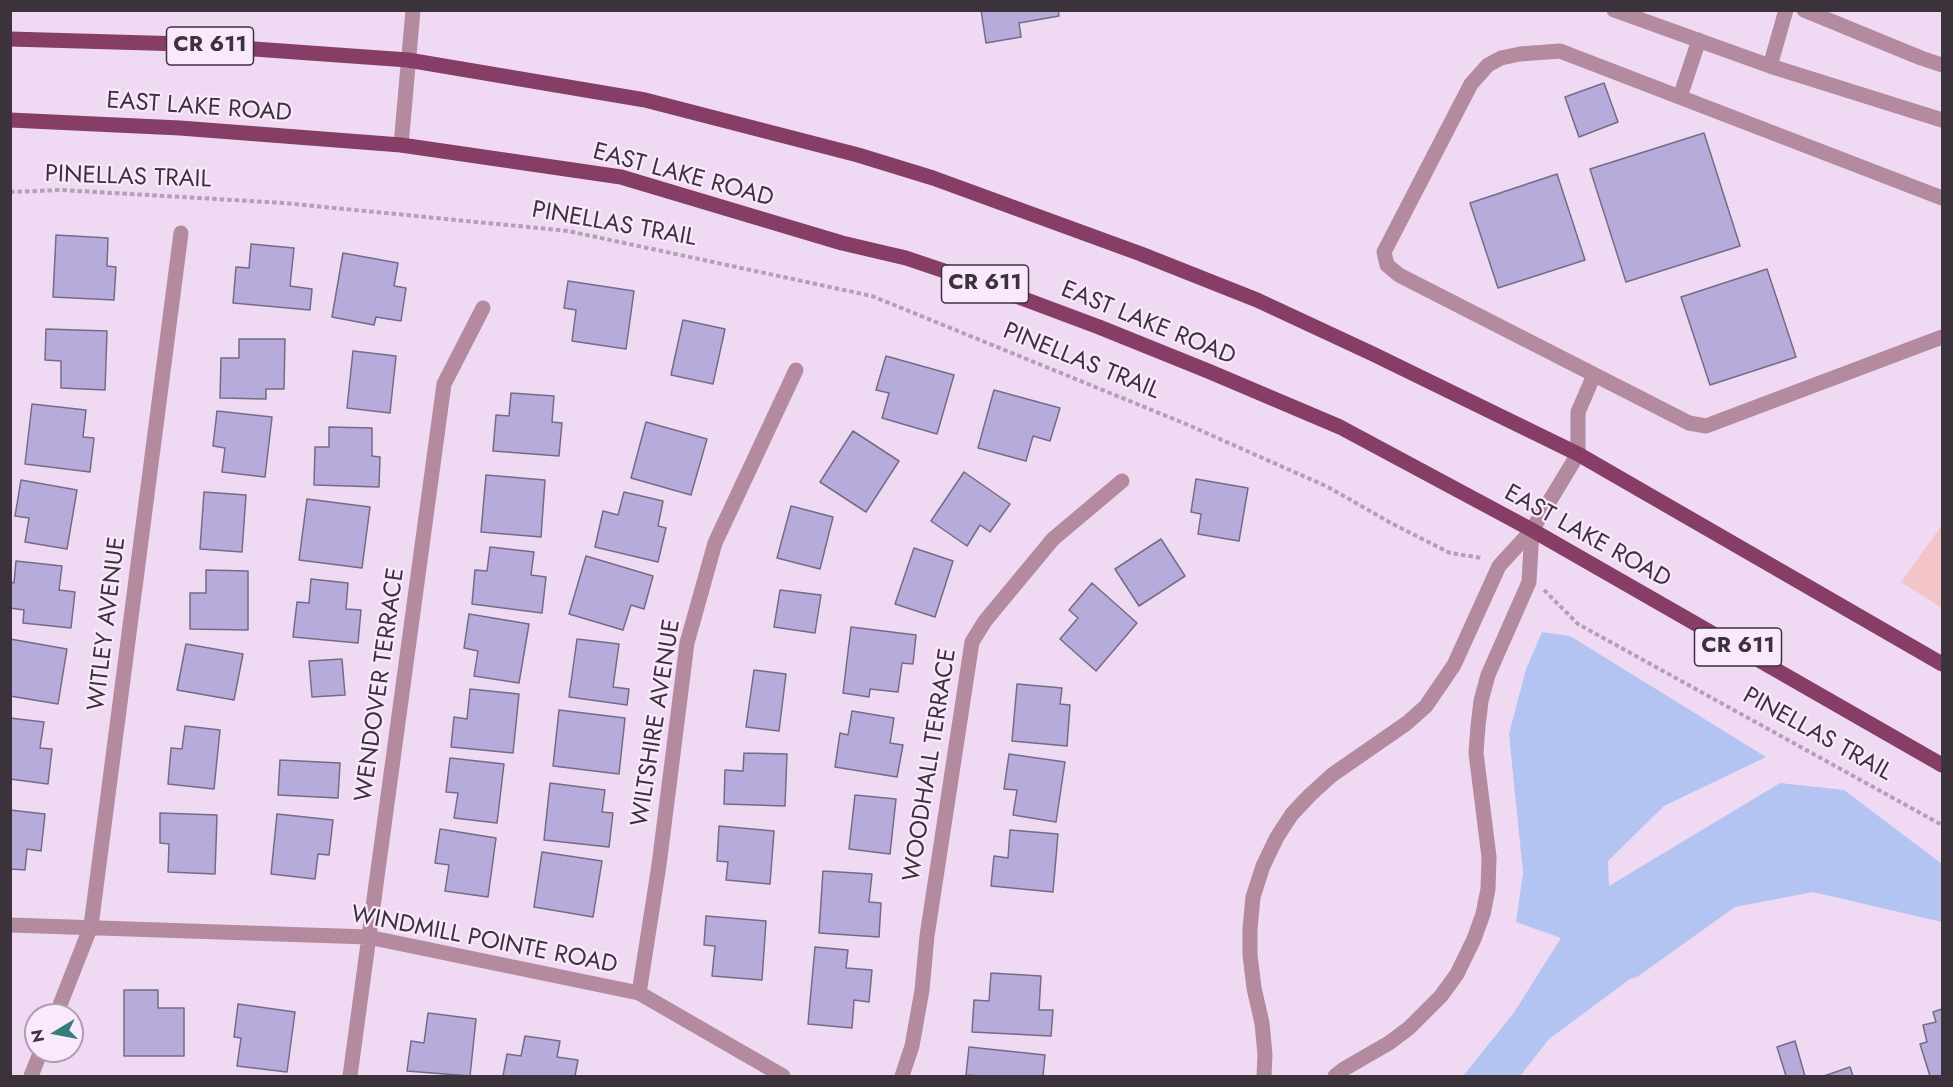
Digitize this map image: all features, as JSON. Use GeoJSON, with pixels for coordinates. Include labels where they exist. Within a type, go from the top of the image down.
{"type":"FeatureCollection","features":[{"type":"Feature","properties":{"kind":"main road","name":"CR 611"},"geometry":{"type":"LineString","coordinates":[[10,39],[184,44],[408,60],[645,100],[858,155],[933,178],[1141,254],[1257,300],[1373,354],[1578,454],[1942,664]]}},
{"type":"Feature","properties":{"kind":"main road","name":"EAST LAKE ROAD"},"geometry":{"type":"LineString","coordinates":[[10,120],[180,128],[401,145],[621,177],[842,243],[906,258],[1099,327],[1340,427],[1532,530],[1942,765]]}},
{"type":"Feature","properties":{"kind":"street"},"geometry":{"type":"LineString","coordinates":[[401,145],[413,10]]}},
{"type":"Feature","properties":{"kind":"street"},"geometry":{"type":"LineString","coordinates":[[1614,10],[1770,66],[1942,120]]}},
{"type":"Feature","properties":{"kind":"street"},"geometry":{"type":"LineString","coordinates":[[1770,66],[1786,10]]}},
{"type":"Feature","properties":{"kind":"street"},"geometry":{"type":"LineString","coordinates":[[1804,10],[1942,65]]}},
{"type":"Feature","properties":{"kind":"street"},"geometry":{"type":"LineString","coordinates":[[1680,97],[1699,40]]}},
{"type":"Feature","properties":{"kind":"street"},"geometry":{"type":"LineString","coordinates":[[1942,198],[1560,51],[1520,54],[1501,58],[1488,65],[1471,84],[1384,252],[1387,265],[1399,275],[1689,423],[1706,426],[1942,338]]}},
{"type":"Feature","properties":{"kind":"street","name":"WITLEY AVENUE"},"geometry":{"type":"LineString","coordinates":[[61,1003],[92,926],[181,232]]}},
{"type":"Feature","properties":{"kind":"street","name":"WENDOVER TERRACE"},"geometry":{"type":"LineString","coordinates":[[350,1077],[444,384],[483,309]]}},
{"type":"Feature","properties":{"kind":"street","name":"WILTSHIRE AVENUE"},"geometry":{"type":"LineString","coordinates":[[639,993],[659,865],[687,643],[715,543],[796,370]]}},
{"type":"Feature","properties":{"kind":"street"},"geometry":{"type":"LineString","coordinates":[[1264,1077],[1265,1055],[1262,1023],[1254,988],[1250,938],[1253,897],[1263,866],[1292,814],[1310,795],[1332,775],[1400,729],[1426,706],[1454,665],[1499,566],[1532,530],[1578,454],[1578,412],[1594,375]]}},
{"type":"Feature","properties":{"kind":"street","name":"WOODHALL TERRACE"},"geometry":{"type":"LineString","coordinates":[[902,1077],[912,1046],[922,990],[927,936],[972,642],[985,621],[1053,539],[1122,480]]}},
{"type":"Feature","properties":{"kind":"street"},"geometry":{"type":"LineString","coordinates":[[1335,1077],[1344,1069],[1409,1029],[1441,996],[1457,974],[1474,939],[1485,906],[1490,857],[1476,753],[1481,700],[1488,675],[1529,582],[1532,530]]}},
{"type":"Feature","properties":{"kind":"street","name":"WINDMILL POINTE ROAD"},"geometry":{"type":"LineString","coordinates":[[10,925],[368,937],[639,993],[783,1077]]}},
{"type":"Feature","properties":{"kind":"path","name":"PINELLAS TRAIL"},"geometry":{"type":"LineString","coordinates":[[10,192],[62,190],[284,203],[568,231],[872,296],[1197,429],[1328,488],[1450,553],[1480,558],[1499,566]]}},
{"type":"Feature","properties":{"kind":"path","name":"PINELLAS TRAIL"},"geometry":{"type":"LineString","coordinates":[[1529,582],[1548,592],[1578,624],[1942,825]]}},
{"type":"Feature","properties":{"kind":"shaded area"},"geometry":{"type":"Polygon","coordinates":[[[1942,525],[1942,608],[1901,582],[1942,525]]]}},
{"type":"Feature","properties":{"kind":"water"},"geometry":{"type":"Polygon","coordinates":[[[1542,632],[1570,636],[1766,757],[1664,806],[1608,861],[1609,886],[1780,783],[1844,790],[1942,864],[1942,922],[1813,892],[1735,907],[1637,977],[1630,979],[1549,1039],[1520,1076],[1463,1076],[1513,1014],[1561,938],[1516,922],[1523,873],[1509,734],[1526,669],[1542,632]]]}},
{"type":"Feature","properties":{"kind":"building"},"geometry":{"type":"Polygon","coordinates":[[[981,10],[1058,10],[1059,16],[1019,23],[1021,37],[986,43],[981,10]]]}},
{"type":"Feature","properties":{"kind":"building"},"geometry":{"type":"Polygon","coordinates":[[[1604,83],[1618,122],[1579,137],[1565,97],[1604,83]]]}},
{"type":"Feature","properties":{"kind":"building"},"geometry":{"type":"Polygon","coordinates":[[[1704,133],[1740,246],[1626,282],[1590,169],[1704,133]]]}},
{"type":"Feature","properties":{"kind":"building"},"geometry":{"type":"Polygon","coordinates":[[[1557,174],[1585,260],[1498,288],[1470,203],[1557,174]]]}},
{"type":"Feature","properties":{"kind":"building"},"geometry":{"type":"Polygon","coordinates":[[[56,235],[108,238],[107,266],[116,267],[114,300],[53,297],[56,235]]]}},
{"type":"Feature","properties":{"kind":"building"},"geometry":{"type":"Polygon","coordinates":[[[251,244],[294,248],[290,286],[312,289],[310,310],[233,303],[236,267],[249,268],[251,244]]]}},
{"type":"Feature","properties":{"kind":"building"},"geometry":{"type":"Polygon","coordinates":[[[343,253],[398,263],[394,286],[406,288],[401,321],[376,317],[374,325],[332,317],[343,253]]]}},
{"type":"Feature","properties":{"kind":"building"},"geometry":{"type":"Polygon","coordinates":[[[1767,269],[1796,357],[1710,385],[1681,297],[1767,269]]]}},
{"type":"Feature","properties":{"kind":"building"},"geometry":{"type":"Polygon","coordinates":[[[568,281],[634,291],[626,349],[572,341],[576,310],[564,308],[568,281]]]}},
{"type":"Feature","properties":{"kind":"building"},"geometry":{"type":"Polygon","coordinates":[[[683,320],[725,329],[713,384],[671,375],[683,320]]]}},
{"type":"Feature","properties":{"kind":"building"},"geometry":{"type":"Polygon","coordinates":[[[46,329],[107,331],[105,390],[61,388],[61,361],[45,360],[46,329]]]}},
{"type":"Feature","properties":{"kind":"building"},"geometry":{"type":"Polygon","coordinates":[[[239,339],[285,339],[284,389],[266,389],[266,399],[220,398],[221,358],[239,358],[239,339]]]}},
{"type":"Feature","properties":{"kind":"building"},"geometry":{"type":"Polygon","coordinates":[[[353,351],[396,356],[390,413],[347,408],[353,351]]]}},
{"type":"Feature","properties":{"kind":"building"},"geometry":{"type":"Polygon","coordinates":[[[886,356],[954,375],[937,434],[882,418],[889,393],[876,390],[886,356]]]}},
{"type":"Feature","properties":{"kind":"building"},"geometry":{"type":"Polygon","coordinates":[[[994,390],[1060,408],[1050,441],[1033,436],[1026,461],[978,448],[994,390]]]}},
{"type":"Feature","properties":{"kind":"building"},"geometry":{"type":"Polygon","coordinates":[[[511,393],[554,396],[552,422],[562,423],[559,456],[493,451],[496,415],[509,416],[511,393]]]}},
{"type":"Feature","properties":{"kind":"building"},"geometry":{"type":"Polygon","coordinates":[[[32,404],[86,410],[83,437],[94,438],[90,472],[25,464],[32,404]]]}},
{"type":"Feature","properties":{"kind":"building"},"geometry":{"type":"Polygon","coordinates":[[[217,411],[272,417],[265,477],[222,472],[225,448],[213,446],[217,411]]]}},
{"type":"Feature","properties":{"kind":"building"},"geometry":{"type":"Polygon","coordinates":[[[646,422],[707,439],[691,495],[631,478],[646,422]]]}},
{"type":"Feature","properties":{"kind":"building"},"geometry":{"type":"Polygon","coordinates":[[[329,427],[372,428],[372,456],[380,457],[379,487],[314,485],[315,447],[329,447],[329,427]]]}},
{"type":"Feature","properties":{"kind":"building"},"geometry":{"type":"Polygon","coordinates":[[[853,431],[899,461],[866,512],[820,482],[853,431]]]}},
{"type":"Feature","properties":{"kind":"building"},"geometry":{"type":"Polygon","coordinates":[[[964,472],[1010,504],[990,532],[980,525],[967,546],[931,521],[964,472]]]}},
{"type":"Feature","properties":{"kind":"building"},"geometry":{"type":"Polygon","coordinates":[[[486,475],[545,480],[541,537],[481,532],[486,475]]]}},
{"type":"Feature","properties":{"kind":"building"},"geometry":{"type":"Polygon","coordinates":[[[1196,479],[1248,488],[1239,541],[1198,534],[1201,514],[1191,512],[1196,479]]]}},
{"type":"Feature","properties":{"kind":"building"},"geometry":{"type":"Polygon","coordinates":[[[21,480],[77,490],[67,549],[25,542],[29,518],[15,516],[21,480]]]}},
{"type":"Feature","properties":{"kind":"building"},"geometry":{"type":"Polygon","coordinates":[[[204,492],[246,495],[242,552],[200,549],[204,492]]]}},
{"type":"Feature","properties":{"kind":"building"},"geometry":{"type":"Polygon","coordinates":[[[624,492],[663,501],[658,526],[666,528],[658,562],[595,547],[603,511],[618,515],[624,492]]]}},
{"type":"Feature","properties":{"kind":"building"},"geometry":{"type":"Polygon","coordinates":[[[307,499],[370,507],[362,568],[299,560],[307,499]]]}},
{"type":"Feature","properties":{"kind":"building"},"geometry":{"type":"Polygon","coordinates":[[[791,506],[833,517],[820,569],[777,558],[791,506]]]}},
{"type":"Feature","properties":{"kind":"building"},"geometry":{"type":"Polygon","coordinates":[[[1161,539],[1185,576],[1139,606],[1115,569],[1161,539]]]}},
{"type":"Feature","properties":{"kind":"building"},"geometry":{"type":"Polygon","coordinates":[[[490,547],[534,552],[531,575],[546,577],[542,613],[472,604],[475,570],[487,571],[490,547]]]}},
{"type":"Feature","properties":{"kind":"building"},"geometry":{"type":"Polygon","coordinates":[[[914,548],[953,561],[935,617],[895,604],[914,548]]]}},
{"type":"Feature","properties":{"kind":"building"},"geometry":{"type":"Polygon","coordinates":[[[586,556],[653,576],[644,609],[631,605],[623,630],[569,614],[586,556]]]}},
{"type":"Feature","properties":{"kind":"building"},"geometry":{"type":"Polygon","coordinates":[[[16,561],[62,566],[59,590],[75,592],[71,628],[23,623],[24,610],[10,608],[10,582],[14,583],[16,561]]]}},
{"type":"Feature","properties":{"kind":"building"},"geometry":{"type":"Polygon","coordinates":[[[206,570],[248,571],[248,630],[190,629],[190,593],[206,593],[206,570]]]}},
{"type":"Feature","properties":{"kind":"building"},"geometry":{"type":"Polygon","coordinates":[[[311,579],[348,583],[346,609],[361,610],[358,643],[293,637],[297,602],[309,603],[311,579]]]}},
{"type":"Feature","properties":{"kind":"building"},"geometry":{"type":"Polygon","coordinates":[[[1092,583],[1137,623],[1096,671],[1060,639],[1078,618],[1069,610],[1092,583]]]}},
{"type":"Feature","properties":{"kind":"building"},"geometry":{"type":"Polygon","coordinates":[[[780,590],[821,595],[815,633],[774,627],[780,590]]]}},
{"type":"Feature","properties":{"kind":"building"},"geometry":{"type":"Polygon","coordinates":[[[469,614],[529,624],[519,683],[474,676],[478,651],[464,648],[469,614]]]}},
{"type":"Feature","properties":{"kind":"building"},"geometry":{"type":"Polygon","coordinates":[[[851,627],[916,635],[913,664],[902,663],[898,692],[870,689],[869,697],[843,693],[851,627]]]}},
{"type":"Feature","properties":{"kind":"building"},"geometry":{"type":"Polygon","coordinates":[[[10,639],[67,649],[58,704],[10,696],[10,639]]]}},
{"type":"Feature","properties":{"kind":"building"},"geometry":{"type":"Polygon","coordinates":[[[577,639],[619,644],[613,687],[629,689],[627,705],[569,697],[577,639]]]}},
{"type":"Feature","properties":{"kind":"building"},"geometry":{"type":"Polygon","coordinates":[[[186,644],[243,654],[234,700],[177,690],[186,644]]]}},
{"type":"Feature","properties":{"kind":"building"},"geometry":{"type":"Polygon","coordinates":[[[342,659],[345,695],[312,697],[309,661],[342,659]]]}},
{"type":"Feature","properties":{"kind":"building"},"geometry":{"type":"Polygon","coordinates":[[[754,670],[786,674],[779,731],[746,727],[754,670]]]}},
{"type":"Feature","properties":{"kind":"building"},"geometry":{"type":"Polygon","coordinates":[[[1017,684],[1062,688],[1060,704],[1070,705],[1067,746],[1012,741],[1017,684]]]}},
{"type":"Feature","properties":{"kind":"building"},"geometry":{"type":"Polygon","coordinates":[[[470,689],[519,694],[513,753],[451,747],[454,717],[467,719],[470,689]]]}},
{"type":"Feature","properties":{"kind":"building"},"geometry":{"type":"Polygon","coordinates":[[[559,710],[625,718],[619,774],[553,766],[559,710]]]}},
{"type":"Feature","properties":{"kind":"building"},"geometry":{"type":"Polygon","coordinates":[[[852,711],[894,718],[890,743],[903,745],[897,777],[835,767],[840,733],[848,735],[852,711]]]}},
{"type":"Feature","properties":{"kind":"building"},"geometry":{"type":"Polygon","coordinates":[[[10,718],[44,722],[40,748],[52,749],[48,784],[10,779],[10,718]]]}},
{"type":"Feature","properties":{"kind":"building"},"geometry":{"type":"Polygon","coordinates":[[[185,726],[220,730],[214,789],[168,784],[171,748],[182,749],[185,726]]]}},
{"type":"Feature","properties":{"kind":"building"},"geometry":{"type":"Polygon","coordinates":[[[744,753],[787,754],[785,806],[724,804],[725,770],[743,771],[744,753]]]}},
{"type":"Feature","properties":{"kind":"building"},"geometry":{"type":"Polygon","coordinates":[[[1009,754],[1065,762],[1056,822],[1013,815],[1017,790],[1004,789],[1009,754]]]}},
{"type":"Feature","properties":{"kind":"building"},"geometry":{"type":"Polygon","coordinates":[[[450,758],[504,764],[497,823],[454,818],[458,793],[446,792],[450,758]]]}},
{"type":"Feature","properties":{"kind":"building"},"geometry":{"type":"Polygon","coordinates":[[[280,760],[340,763],[338,798],[278,795],[280,760]]]}},
{"type":"Feature","properties":{"kind":"building"},"geometry":{"type":"Polygon","coordinates":[[[550,783],[605,790],[602,812],[613,813],[609,847],[544,840],[550,783]]]}},
{"type":"Feature","properties":{"kind":"building"},"geometry":{"type":"Polygon","coordinates":[[[855,795],[896,799],[890,854],[849,849],[855,795]]]}},
{"type":"Feature","properties":{"kind":"building"},"geometry":{"type":"Polygon","coordinates":[[[10,810],[45,814],[41,851],[27,849],[25,870],[10,869],[10,810]]]}},
{"type":"Feature","properties":{"kind":"building"},"geometry":{"type":"Polygon","coordinates":[[[160,813],[217,815],[215,874],[168,872],[169,844],[160,843],[160,813]]]}},
{"type":"Feature","properties":{"kind":"building"},"geometry":{"type":"Polygon","coordinates":[[[277,814],[333,820],[329,855],[318,854],[315,879],[271,874],[277,814]]]}},
{"type":"Feature","properties":{"kind":"building"},"geometry":{"type":"Polygon","coordinates":[[[719,826],[774,831],[770,884],[726,880],[728,862],[717,861],[719,826]]]}},
{"type":"Feature","properties":{"kind":"building"},"geometry":{"type":"Polygon","coordinates":[[[440,829],[496,838],[488,897],[445,891],[449,865],[435,863],[440,829]]]}},
{"type":"Feature","properties":{"kind":"building"},"geometry":{"type":"Polygon","coordinates":[[[1010,830],[1058,834],[1053,892],[991,886],[994,856],[1008,858],[1010,830]]]}},
{"type":"Feature","properties":{"kind":"building"},"geometry":{"type":"Polygon","coordinates":[[[542,852],[602,861],[593,917],[534,907],[542,852]]]}},
{"type":"Feature","properties":{"kind":"building"},"geometry":{"type":"Polygon","coordinates":[[[823,871],[872,874],[869,902],[881,903],[879,937],[819,933],[823,871]]]}},
{"type":"Feature","properties":{"kind":"building"},"geometry":{"type":"Polygon","coordinates":[[[706,916],[766,921],[762,980],[712,976],[715,946],[704,945],[706,916]]]}},
{"type":"Feature","properties":{"kind":"building"},"geometry":{"type":"Polygon","coordinates":[[[815,947],[848,950],[846,968],[872,970],[869,1002],[854,1000],[852,1028],[808,1024],[815,947]]]}},
{"type":"Feature","properties":{"kind":"building"},"geometry":{"type":"Polygon","coordinates":[[[991,973],[1041,976],[1039,1010],[1053,1010],[1051,1036],[972,1032],[974,1000],[989,1001],[991,973]]]}},
{"type":"Feature","properties":{"kind":"building"},"geometry":{"type":"Polygon","coordinates":[[[124,990],[158,990],[158,1008],[184,1008],[184,1056],[124,1056],[124,990]]]}},
{"type":"Feature","properties":{"kind":"building"},"geometry":{"type":"Polygon","coordinates":[[[238,1004],[295,1012],[287,1072],[237,1066],[241,1038],[234,1037],[238,1004]]]}},
{"type":"Feature","properties":{"kind":"building"},"geometry":{"type":"Polygon","coordinates":[[[1942,1009],[1942,1076],[1930,1076],[1920,1044],[1927,1042],[1923,1025],[1936,1022],[1933,1012],[1942,1009]]]}},
{"type":"Feature","properties":{"kind":"building"},"geometry":{"type":"Polygon","coordinates":[[[428,1013],[476,1019],[470,1076],[407,1071],[411,1041],[424,1043],[428,1013]]]}},
{"type":"Feature","properties":{"kind":"building"},"geometry":{"type":"Polygon","coordinates":[[[525,1036],[560,1041],[557,1057],[578,1060],[575,1076],[503,1076],[507,1054],[521,1056],[525,1036]]]}},
{"type":"Feature","properties":{"kind":"building"},"geometry":{"type":"Polygon","coordinates":[[[1795,1041],[1805,1076],[1786,1076],[1777,1047],[1795,1041]]]}},
{"type":"Feature","properties":{"kind":"building"},"geometry":{"type":"Polygon","coordinates":[[[969,1047],[1045,1055],[1043,1076],[966,1075],[969,1047]]]}},
{"type":"Feature","properties":{"kind":"building"},"geometry":{"type":"Polygon","coordinates":[[[1850,1067],[1853,1076],[1823,1076],[1827,1075],[1850,1067]]]}}]}
